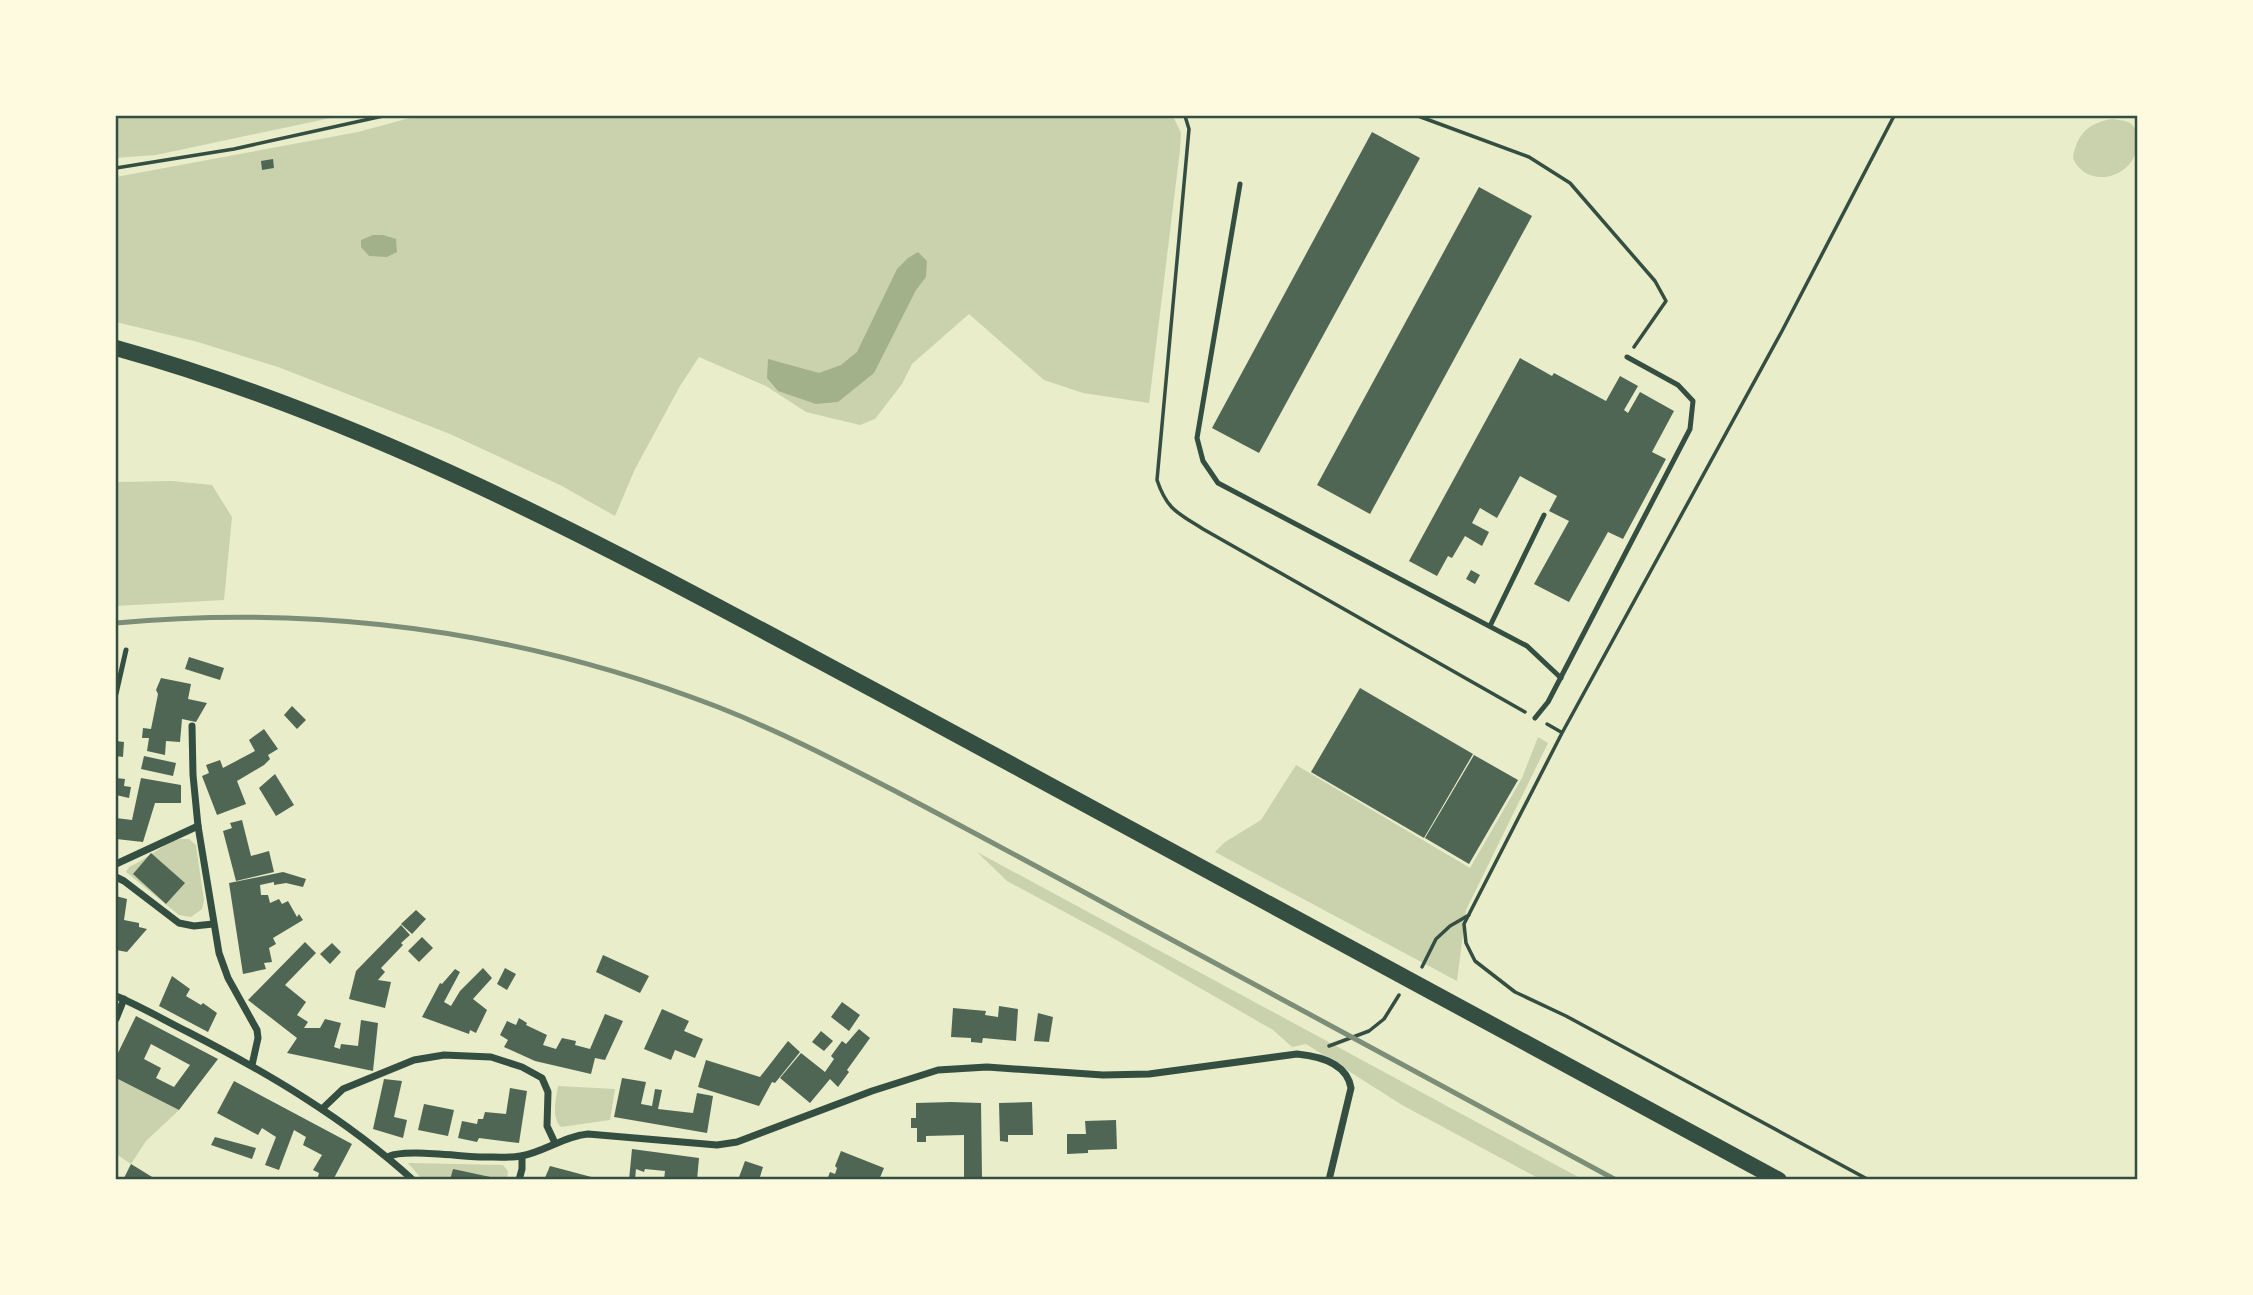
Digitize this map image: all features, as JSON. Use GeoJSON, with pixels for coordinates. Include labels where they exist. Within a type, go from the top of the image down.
{"type":"FeatureCollection","features":[{"type":"Feature","properties":{"kind":"main road"},"geometry":{"type":"LineString","coordinates":[[116,348],[227,383],[406,452],[587,538],[1045,782],[1779,1180]]}},
{"type":"Feature","properties":{"kind":"street"},"geometry":{"type":"LineString","coordinates":[[192,726],[198,826],[213,924],[223,967],[257,1030],[253,1065]]}},
{"type":"Feature","properties":{"kind":"street"},"geometry":{"type":"LineString","coordinates":[[116,864],[198,826]]}},
{"type":"Feature","properties":{"kind":"street"},"geometry":{"type":"LineString","coordinates":[[116,877],[179,923],[194,926],[213,924]]}},
{"type":"Feature","properties":{"kind":"street"},"geometry":{"type":"LineString","coordinates":[[116,996],[253,1065],[322,1109],[388,1157],[413,1180]]}},
{"type":"Feature","properties":{"kind":"street"},"geometry":{"type":"LineString","coordinates":[[116,1019],[124,999]]}},
{"type":"Feature","properties":{"kind":"street"},"geometry":{"type":"LineString","coordinates":[[388,1157],[395,1153],[410,1152],[447,1156],[522,1156],[574,1136],[599,1134],[706,1145],[727,1144],[909,1078],[952,1068],[1103,1075],[1138,1074],[1297,1054],[1314,1055],[1331,1063],[1345,1072],[1350,1080],[1351,1088],[1329,1180]]}},
{"type":"Feature","properties":{"kind":"street"},"geometry":{"type":"LineString","coordinates":[[322,1109],[344,1089],[423,1057],[491,1057],[522,1067],[542,1078],[548,1092],[546,1118],[555,1143]]}},
{"type":"Feature","properties":{"kind":"street"},"geometry":{"type":"LineString","coordinates":[[519,1180],[522,1156]]}},
{"type":"Feature","properties":{"kind":"lane"},"geometry":{"type":"LineString","coordinates":[[1240,184],[1196,438],[1203,461],[1218,483],[1527,646],[1561,678]]}},
{"type":"Feature","properties":{"kind":"lane"},"geometry":{"type":"LineString","coordinates":[[1535,718],[1548,702],[1561,678],[1690,429],[1692,401],[1678,385],[1627,357]]}},
{"type":"Feature","properties":{"kind":"lane"},"geometry":{"type":"LineString","coordinates":[[1490,626],[1544,515]]}},
{"type":"Feature","properties":{"kind":"lane"},"geometry":{"type":"LineString","coordinates":[[116,694],[126,649]]}},
{"type":"Feature","properties":{"kind":"path"},"geometry":{"type":"LineString","coordinates":[[116,168],[234,149],[383,116]]}},
{"type":"Feature","properties":{"kind":"path"},"geometry":{"type":"LineString","coordinates":[[1185,116],[1189,129],[1157,480],[1162,495],[1170,508],[1203,529],[1562,733]]}},
{"type":"Feature","properties":{"kind":"path"},"geometry":{"type":"LineString","coordinates":[[1418,116],[1529,157],[1570,183],[1655,281],[1666,301],[1627,357]]}},
{"type":"Feature","properties":{"kind":"path"},"geometry":{"type":"LineString","coordinates":[[1869,1180],[1578,1023],[1515,992],[1475,961],[1466,943],[1464,924],[1562,733],[1782,331],[1894,116]]}},
{"type":"Feature","properties":{"kind":"path"},"geometry":{"type":"LineString","coordinates":[[1297,1054],[1340,1044],[1369,1031],[1384,1018],[1395,1000],[1426,963],[1436,939],[1450,926],[1469,915]]}},
{"type":"Feature","properties":{"kind":"shaded area"},"geometry":{"type":"Polygon","coordinates":[[[116,116],[340,116],[156,155],[116,158],[116,116]]]}},
{"type":"Feature","properties":{"kind":"shaded area"},"geometry":{"type":"Polygon","coordinates":[[[417,116],[1173,116],[1181,133],[1180,150],[1149,403],[1083,393],[1044,380],[969,314],[912,364],[902,384],[875,419],[860,425],[806,412],[766,386],[699,357],[680,386],[635,469],[615,516],[562,486],[450,434],[278,367],[198,342],[116,322],[116,177],[358,132],[417,116]]]}},
{"type":"Feature","properties":{"kind":"shaded area"},"geometry":{"type":"Polygon","coordinates":[[[2112,119],[2128,122],[2134,127],[2137,138],[2135,153],[2130,164],[2111,176],[2089,175],[2080,169],[2073,158],[2077,142],[2085,131],[2096,123],[2112,119]]]}},
{"type":"Feature","properties":{"kind":"shaded area"},"geometry":{"type":"Polygon","coordinates":[[[373,235],[396,239],[397,252],[387,257],[369,256],[361,247],[361,240],[373,235]]]}},
{"type":"Feature","properties":{"kind":"shaded area"},"geometry":{"type":"Polygon","coordinates":[[[918,252],[927,261],[926,277],[916,290],[874,373],[838,402],[816,404],[778,391],[767,378],[768,359],[819,373],[841,365],[857,352],[897,269],[918,252]]]}},
{"type":"Feature","properties":{"kind":"shaded area"},"geometry":{"type":"Polygon","coordinates":[[[172,481],[212,485],[232,517],[224,600],[116,606],[116,482],[172,481]]]}},
{"type":"Feature","properties":{"kind":"shaded area"},"geometry":{"type":"Polygon","coordinates":[[[1538,737],[1548,743],[1466,910],[1457,981],[1215,852],[1225,842],[1261,820],[1296,765],[1470,868],[1522,778],[1538,737]]]}},
{"type":"Feature","properties":{"kind":"shaded area"},"geometry":{"type":"Polygon","coordinates":[[[180,839],[189,839],[196,845],[204,901],[202,909],[191,917],[179,915],[126,872],[129,867],[180,839]]]}},
{"type":"Feature","properties":{"kind":"shaded area"},"geometry":{"type":"Polygon","coordinates":[[[977,852],[1582,1179],[1540,1179],[1402,1105],[1306,1044],[1292,1047],[1273,1030],[1007,881],[977,852]]]}},
{"type":"Feature","properties":{"kind":"shaded area"},"geometry":{"type":"Polygon","coordinates":[[[116,1078],[179,1110],[146,1141],[131,1164],[116,1154],[116,1078]]]}},
{"type":"Feature","properties":{"kind":"shaded area"},"geometry":{"type":"Polygon","coordinates":[[[558,1086],[615,1089],[610,1120],[561,1127],[555,1113],[558,1086]]]}},
{"type":"Feature","properties":{"kind":"shaded area"},"geometry":{"type":"Polygon","coordinates":[[[408,1163],[503,1165],[508,1171],[507,1179],[422,1179],[408,1163]]]}},
{"type":"Feature","properties":{"kind":"building"},"geometry":{"type":"Polygon","coordinates":[[[1372,132],[1420,158],[1259,453],[1212,428],[1372,132]]]}},
{"type":"Feature","properties":{"kind":"building"},"geometry":{"type":"Polygon","coordinates":[[[273,159],[274,168],[262,170],[261,161],[273,159]]]}},
{"type":"Feature","properties":{"kind":"building"},"geometry":{"type":"Polygon","coordinates":[[[1479,187],[1532,216],[1370,514],[1317,485],[1479,187]]]}},
{"type":"Feature","properties":{"kind":"building"},"geometry":{"type":"Polygon","coordinates":[[[1520,358],[1606,401],[1620,376],[1638,386],[1624,410],[1628,413],[1640,392],[1674,411],[1652,452],[1666,459],[1623,539],[1608,532],[1569,602],[1534,584],[1569,521],[1549,511],[1557,496],[1520,476],[1497,518],[1480,508],[1472,523],[1489,532],[1482,546],[1465,536],[1452,558],[1448,556],[1437,576],[1409,561],[1520,358]]]}},
{"type":"Feature","properties":{"kind":"building"},"geometry":{"type":"Polygon","coordinates":[[[1471,570],[1480,575],[1475,584],[1466,579],[1471,570]]]}},
{"type":"Feature","properties":{"kind":"building"},"geometry":{"type":"Polygon","coordinates":[[[189,657],[224,668],[220,680],[185,669],[189,657]]]}},
{"type":"Feature","properties":{"kind":"building"},"geometry":{"type":"Polygon","coordinates":[[[161,678],[191,684],[188,699],[207,703],[196,722],[182,719],[180,742],[166,741],[165,755],[147,751],[149,738],[142,738],[143,728],[151,729],[158,694],[156,690],[161,678]]]}},
{"type":"Feature","properties":{"kind":"building"},"geometry":{"type":"Polygon","coordinates":[[[1360,688],[1473,754],[1424,838],[1311,772],[1360,688]]]}},
{"type":"Feature","properties":{"kind":"building"},"geometry":{"type":"Polygon","coordinates":[[[292,706],[306,720],[297,729],[284,715],[292,706]]]}},
{"type":"Feature","properties":{"kind":"building"},"geometry":{"type":"Polygon","coordinates":[[[264,729],[278,749],[268,755],[270,759],[264,765],[237,781],[246,804],[217,815],[202,776],[209,773],[206,765],[220,760],[223,768],[255,751],[249,740],[264,729]]]}},
{"type":"Feature","properties":{"kind":"building"},"geometry":{"type":"Polygon","coordinates":[[[116,741],[124,742],[123,757],[116,756],[116,741]]]}},
{"type":"Feature","properties":{"kind":"building"},"geometry":{"type":"Polygon","coordinates":[[[1474,755],[1518,780],[1469,864],[1425,838],[1474,755]]]}},
{"type":"Feature","properties":{"kind":"building"},"geometry":{"type":"Polygon","coordinates":[[[144,756],[176,763],[173,776],[141,769],[144,756]]]}},
{"type":"Feature","properties":{"kind":"building"},"geometry":{"type":"Polygon","coordinates":[[[275,774],[294,805],[276,816],[259,788],[275,774]]]}},
{"type":"Feature","properties":{"kind":"building"},"geometry":{"type":"Polygon","coordinates":[[[116,778],[125,779],[124,786],[131,787],[129,798],[116,795],[116,778]]]}},
{"type":"Feature","properties":{"kind":"building"},"geometry":{"type":"Polygon","coordinates":[[[141,778],[181,785],[181,803],[155,803],[143,842],[116,839],[116,818],[132,820],[141,778]]]}},
{"type":"Feature","properties":{"kind":"building"},"geometry":{"type":"Polygon","coordinates":[[[242,820],[251,856],[269,851],[274,872],[236,881],[223,831],[232,828],[230,823],[242,820]]]}},
{"type":"Feature","properties":{"kind":"building"},"geometry":{"type":"Polygon","coordinates":[[[151,853],[185,883],[166,904],[133,874],[151,853]]]}},
{"type":"Feature","properties":{"kind":"building"},"geometry":{"type":"Polygon","coordinates":[[[283,872],[306,879],[303,887],[286,883],[274,885],[274,882],[260,885],[261,895],[268,895],[270,903],[279,899],[282,904],[288,901],[297,917],[299,914],[303,920],[273,938],[276,944],[269,948],[272,962],[264,963],[266,969],[243,974],[229,883],[283,872]]]}},
{"type":"Feature","properties":{"kind":"building"},"geometry":{"type":"Polygon","coordinates":[[[116,896],[127,899],[124,920],[139,923],[139,927],[147,929],[127,952],[116,950],[116,896]]]}},
{"type":"Feature","properties":{"kind":"building"},"geometry":{"type":"Polygon","coordinates":[[[416,910],[426,919],[412,934],[401,924],[416,910]]]}},
{"type":"Feature","properties":{"kind":"building"},"geometry":{"type":"Polygon","coordinates":[[[401,925],[410,935],[381,968],[385,972],[378,980],[391,982],[385,1008],[349,999],[356,971],[401,925]]]}},
{"type":"Feature","properties":{"kind":"building"},"geometry":{"type":"Polygon","coordinates":[[[422,937],[433,948],[419,962],[408,951],[422,937]]]}},
{"type":"Feature","properties":{"kind":"building"},"geometry":{"type":"Polygon","coordinates":[[[305,942],[316,953],[285,985],[306,1002],[297,1015],[308,1022],[304,1028],[320,1028],[325,1019],[341,1023],[334,1047],[340,1049],[341,1044],[358,1046],[361,1020],[378,1023],[373,1071],[287,1053],[297,1038],[248,1000],[305,942]]]}},
{"type":"Feature","properties":{"kind":"building"},"geometry":{"type":"Polygon","coordinates":[[[332,943],[341,952],[330,964],[320,954],[332,943]]]}},
{"type":"Feature","properties":{"kind":"building"},"geometry":{"type":"Polygon","coordinates":[[[603,955],[649,976],[640,993],[596,972],[603,955]]]}},
{"type":"Feature","properties":{"kind":"building"},"geometry":{"type":"Polygon","coordinates":[[[483,968],[492,978],[473,999],[487,1010],[476,1033],[470,1030],[469,1034],[422,1017],[440,983],[455,969],[460,972],[444,1002],[451,1006],[460,991],[483,968]]]}},
{"type":"Feature","properties":{"kind":"building"},"geometry":{"type":"Polygon","coordinates":[[[505,968],[516,974],[507,990],[497,984],[505,968]]]}},
{"type":"Feature","properties":{"kind":"building"},"geometry":{"type":"Polygon","coordinates":[[[172,976],[190,989],[186,996],[217,1013],[208,1032],[159,1006],[172,976]]]}},
{"type":"Feature","properties":{"kind":"building"},"geometry":{"type":"Polygon","coordinates":[[[842,1002],[860,1015],[849,1031],[831,1017],[842,1002]]]}},
{"type":"Feature","properties":{"kind":"building"},"geometry":{"type":"Polygon","coordinates":[[[999,1006],[1018,1009],[1016,1041],[983,1038],[982,1043],[971,1042],[971,1038],[951,1037],[953,1008],[986,1011],[985,1015],[998,1017],[999,1006]]]}},
{"type":"Feature","properties":{"kind":"building"},"geometry":{"type":"Polygon","coordinates":[[[662,1009],[689,1021],[684,1031],[703,1039],[695,1058],[675,1050],[671,1060],[644,1049],[662,1009]]]}},
{"type":"Feature","properties":{"kind":"building"},"geometry":{"type":"Polygon","coordinates":[[[1038,1013],[1053,1017],[1049,1042],[1034,1041],[1038,1013]]]}},
{"type":"Feature","properties":{"kind":"building"},"geometry":{"type":"Polygon","coordinates":[[[605,1014],[623,1021],[605,1060],[595,1058],[591,1074],[535,1061],[504,1047],[508,1040],[500,1035],[507,1021],[516,1025],[519,1018],[527,1023],[526,1025],[547,1035],[543,1045],[556,1049],[562,1038],[576,1041],[575,1045],[590,1049],[605,1014]]]}},
{"type":"Feature","properties":{"kind":"building"},"geometry":{"type":"Polygon","coordinates":[[[136,1016],[218,1059],[179,1110],[116,1078],[116,1057],[136,1016]],[[151,1044],[144,1059],[161,1068],[156,1078],[174,1087],[190,1065],[151,1044]]]}},
{"type":"Feature","properties":{"kind":"building"},"geometry":{"type":"Polygon","coordinates":[[[859,1029],[870,1038],[838,1087],[830,1079],[810,1103],[780,1078],[801,1053],[825,1072],[834,1059],[831,1056],[842,1041],[846,1044],[859,1029]]]}},
{"type":"Feature","properties":{"kind":"building"},"geometry":{"type":"Polygon","coordinates":[[[821,1031],[833,1041],[824,1051],[812,1042],[821,1031]]]}},
{"type":"Feature","properties":{"kind":"building"},"geometry":{"type":"Polygon","coordinates":[[[788,1041],[800,1052],[775,1083],[772,1082],[759,1106],[698,1087],[706,1060],[760,1077],[788,1041]]]}},
{"type":"Feature","properties":{"kind":"building"},"geometry":{"type":"Polygon","coordinates":[[[622,1078],[646,1082],[641,1104],[652,1106],[655,1089],[662,1090],[658,1109],[693,1113],[697,1093],[713,1096],[707,1133],[614,1117],[622,1078]]]}},
{"type":"Feature","properties":{"kind":"building"},"geometry":{"type":"Polygon","coordinates":[[[384,1079],[402,1081],[394,1117],[407,1120],[403,1138],[373,1129],[384,1079]]]}},
{"type":"Feature","properties":{"kind":"building"},"geometry":{"type":"Polygon","coordinates":[[[234,1081],[352,1144],[333,1180],[317,1180],[319,1173],[313,1170],[322,1155],[303,1145],[306,1137],[294,1130],[279,1170],[265,1165],[276,1137],[262,1128],[258,1135],[217,1113],[234,1081]]]}},
{"type":"Feature","properties":{"kind":"building"},"geometry":{"type":"Polygon","coordinates":[[[510,1088],[527,1091],[519,1143],[479,1138],[477,1142],[458,1138],[462,1121],[477,1124],[478,1119],[483,1119],[485,1112],[506,1114],[510,1088]]]}},
{"type":"Feature","properties":{"kind":"building"},"geometry":{"type":"Polygon","coordinates":[[[1032,1102],[1033,1135],[1008,1135],[1008,1142],[1000,1141],[999,1103],[1032,1102]]]}},
{"type":"Feature","properties":{"kind":"building"},"geometry":{"type":"Polygon","coordinates":[[[916,1103],[981,1103],[982,1178],[964,1178],[964,1135],[926,1136],[926,1142],[917,1142],[917,1128],[911,1128],[911,1118],[916,1118],[916,1103]]]}},
{"type":"Feature","properties":{"kind":"building"},"geometry":{"type":"Polygon","coordinates":[[[424,1104],[454,1110],[448,1136],[418,1130],[424,1104]]]}},
{"type":"Feature","properties":{"kind":"building"},"geometry":{"type":"Polygon","coordinates":[[[1116,1120],[1117,1149],[1067,1154],[1067,1134],[1086,1134],[1085,1121],[1116,1120]]]}},
{"type":"Feature","properties":{"kind":"building"},"geometry":{"type":"Polygon","coordinates":[[[215,1137],[256,1148],[252,1159],[211,1145],[215,1137]]]}},
{"type":"Feature","properties":{"kind":"building"},"geometry":{"type":"Polygon","coordinates":[[[632,1149],[699,1158],[697,1180],[664,1180],[665,1171],[645,1169],[644,1172],[636,1169],[635,1180],[629,1180],[632,1149]]]}},
{"type":"Feature","properties":{"kind":"building"},"geometry":{"type":"Polygon","coordinates":[[[841,1151],[884,1168],[879,1180],[827,1180],[830,1172],[835,1174],[841,1151]]]}},
{"type":"Feature","properties":{"kind":"building"},"geometry":{"type":"Polygon","coordinates":[[[745,1161],[763,1167],[759,1180],[738,1180],[745,1161]]]}},
{"type":"Feature","properties":{"kind":"building"},"geometry":{"type":"Polygon","coordinates":[[[131,1164],[157,1180],[123,1180],[131,1164]]]}},
{"type":"Feature","properties":{"kind":"building"},"geometry":{"type":"Polygon","coordinates":[[[550,1166],[599,1179],[599,1180],[544,1180],[550,1166]]]}},
{"type":"Feature","properties":{"kind":"building"},"geometry":{"type":"Polygon","coordinates":[[[453,1169],[495,1178],[495,1180],[450,1180],[453,1169]]]}},
{"type":"Feature","properties":{"kind":"railway"},"geometry":{"type":"LineString","coordinates":[[116,623],[193,618],[270,618],[346,621],[422,630],[497,642],[571,660],[645,681],[718,707],[786,736],[895,791],[1616,1180]]}}]}
